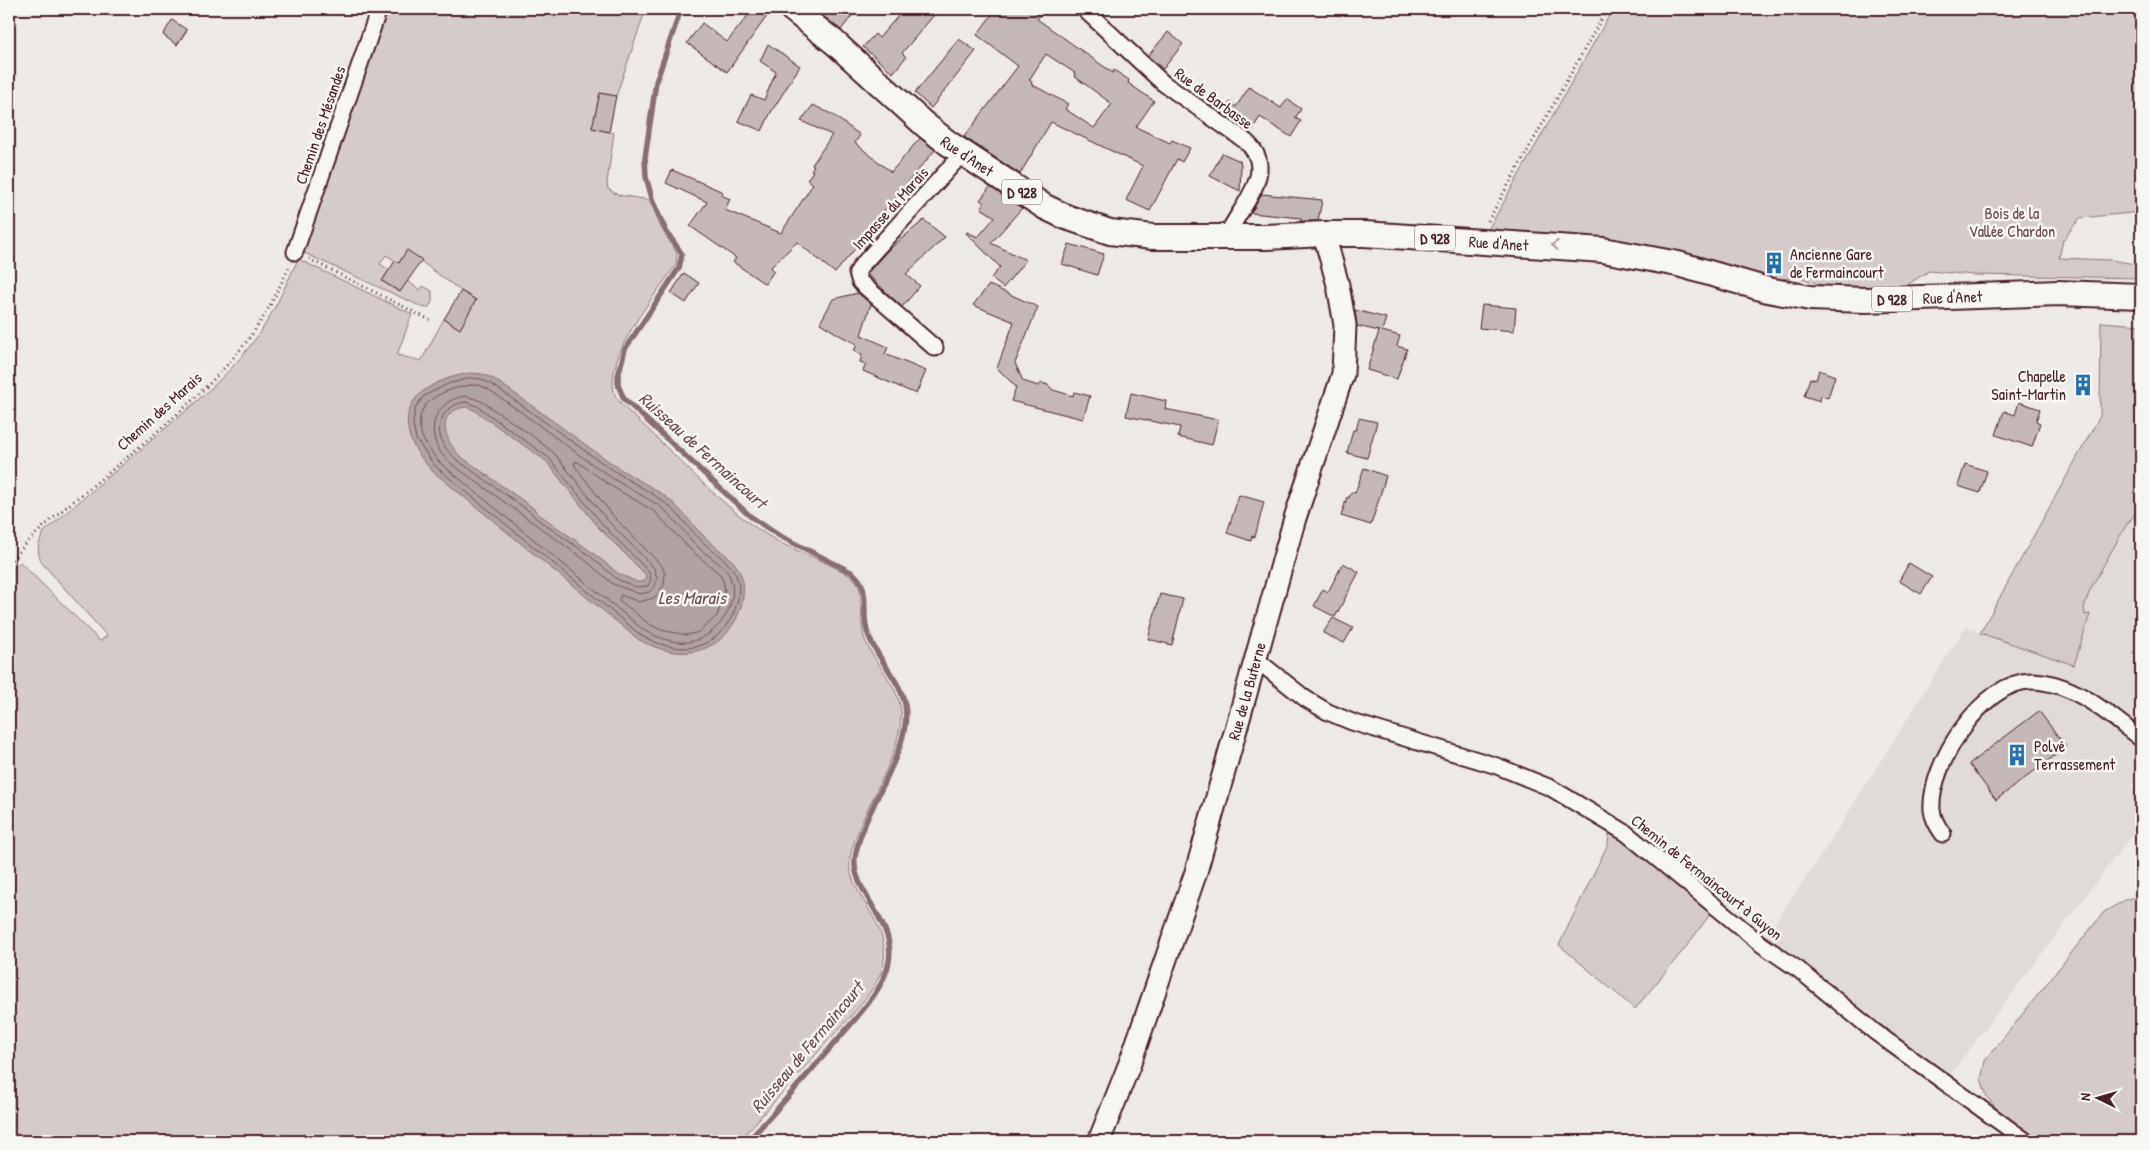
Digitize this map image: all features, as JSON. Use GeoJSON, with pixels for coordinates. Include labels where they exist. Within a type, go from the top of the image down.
{"type":"FeatureCollection","features":[{"type":"Feature","properties":{"kind":"main road","name":"Rue d'Anet"},"geometry":{"type":"LineString","coordinates":[[792,9],[834,42],[937,135],[1045,207],[1096,228],[1138,236],[1477,241],[1613,251],[1678,264],[1790,295],[1838,300],[2058,293],[2141,296]]}},
{"type":"Feature","properties":{"kind":"main road","name":"Rue d'Anet"},"geometry":{"type":"LineString","coordinates":[[1326,239],[1729,278]]}},
{"type":"Feature","properties":{"kind":"street","name":"Chemin des Mésandes"},"geometry":{"type":"LineString","coordinates":[[295,252],[379,9]]}},
{"type":"Feature","properties":{"kind":"street","name":"Rue de Barbasse"},"geometry":{"type":"LineString","coordinates":[[1084,9],[1163,83],[1244,140],[1255,152],[1260,164],[1258,179],[1226,237]]}},
{"type":"Feature","properties":{"kind":"street","name":"Impasse du Marais"},"geometry":{"type":"LineString","coordinates":[[934,348],[860,282],[857,273],[963,153]]}},
{"type":"Feature","properties":{"kind":"street","name":"Rue de la Buterne"},"geometry":{"type":"LineString","coordinates":[[1099,1141],[1130,1063],[1196,872],[1254,658],[1295,518],[1343,374],[1345,326],[1338,285],[1326,239]]}},
{"type":"Feature","properties":{"kind":"street","name":"Chemin de Fermaincourt à Guyon"},"geometry":{"type":"LineString","coordinates":[[1254,658],[1306,698],[1328,712],[1352,722],[1496,766],[1551,788],[1626,833],[1761,944],[1799,970],[1875,1032],[2026,1141]]}},
{"type":"Feature","properties":{"kind":"street"},"geometry":{"type":"LineString","coordinates":[[1942,834],[1935,823],[1932,810],[1934,794],[1946,757],[1964,726],[1987,700],[2007,687],[2031,681],[2059,687],[2100,708],[2141,739]]}},
{"type":"Feature","properties":{"kind":"path"},"geometry":{"type":"LineString","coordinates":[[1477,241],[1607,9]]}},
{"type":"Feature","properties":{"kind":"path"},"geometry":{"type":"LineString","coordinates":[[295,252],[430,320]]}},
{"type":"Feature","properties":{"kind":"path","name":"Chemin des Marais"},"geometry":{"type":"LineString","coordinates":[[9,564],[46,525],[130,455],[223,369],[244,346],[262,318],[280,286],[295,252]]}},
{"type":"Feature","properties":{"kind":"shaded area"},"geometry":{"type":"Polygon","coordinates":[[[2101,322],[2141,325],[2141,772],[2131,786],[2141,794],[2141,823],[1947,1079],[1764,939],[1824,851],[1966,626],[1980,633],[2100,416],[2101,322]]]}},
{"type":"Feature","properties":{"kind":"green space"},"geometry":{"type":"Polygon","coordinates":[[[385,9],[646,9],[616,96],[600,93],[592,128],[614,133],[607,183],[608,189],[618,195],[650,200],[661,228],[677,253],[676,265],[645,308],[624,343],[613,377],[614,392],[627,410],[741,517],[783,544],[844,572],[852,577],[859,586],[864,637],[873,656],[896,692],[901,712],[900,729],[895,747],[862,822],[850,857],[852,878],[880,931],[884,952],[882,970],[871,990],[857,1009],[739,1141],[9,1141],[9,573],[20,562],[100,641],[107,636],[42,563],[38,551],[44,532],[196,402],[230,370],[258,336],[277,304],[298,259],[412,314],[397,355],[421,361],[444,319],[460,328],[476,300],[407,251],[399,263],[386,255],[380,264],[389,270],[382,281],[399,292],[407,281],[420,290],[423,286],[432,291],[432,302],[428,308],[422,307],[302,252],[385,9]]]}},
{"type":"Feature","properties":{"kind":"green space","name":"Bois de la Vallée Chardon"},"geometry":{"type":"Polygon","coordinates":[[[1613,9],[2141,9],[2141,212],[2080,218],[2063,240],[2059,258],[2111,260],[2141,265],[2141,278],[1974,275],[1929,271],[1905,286],[1831,288],[1798,277],[1780,279],[1743,271],[1485,235],[1613,9]]]}},
{"type":"Feature","properties":{"kind":"green space"},"geometry":{"type":"Polygon","coordinates":[[[2101,322],[2141,325],[2141,506],[2125,527],[2090,590],[2084,607],[2085,615],[2090,614],[2074,665],[1980,633],[2100,416],[2101,322]]]}},
{"type":"Feature","properties":{"kind":"green space"},"geometry":{"type":"Polygon","coordinates":[[[1606,827],[1713,912],[1635,1009],[1559,945],[1608,844],[1609,835],[1606,827]]]}},
{"type":"Feature","properties":{"kind":"green space"},"geometry":{"type":"Polygon","coordinates":[[[2141,876],[2141,1141],[2040,1141],[1995,1107],[1987,1097],[1981,1079],[1985,1061],[2104,912],[2127,899],[2139,896],[2141,876]]]}},
{"type":"Feature","properties":{"kind":"water","name":"Les Marais"},"geometry":{"type":"Polygon","coordinates":[[[470,373],[482,374],[494,379],[588,447],[620,469],[661,493],[672,502],[739,569],[743,584],[742,603],[735,621],[724,636],[717,642],[698,651],[688,652],[668,651],[639,640],[431,470],[417,452],[411,440],[408,425],[409,412],[413,401],[421,393],[432,385],[470,373]],[[467,407],[457,409],[446,419],[446,434],[449,442],[460,456],[532,507],[619,574],[637,582],[644,582],[646,575],[599,528],[546,461],[467,407]]]}},
{"type":"Feature","properties":{"kind":"building"},"geometry":{"type":"Polygon","coordinates":[[[753,9],[772,9],[727,72],[687,43],[702,23],[727,42],[753,9]]]}},
{"type":"Feature","properties":{"kind":"building"},"geometry":{"type":"Polygon","coordinates":[[[814,9],[857,9],[841,30],[814,9]]]}},
{"type":"Feature","properties":{"kind":"building"},"geometry":{"type":"Polygon","coordinates":[[[904,9],[939,9],[902,53],[906,57],[893,73],[863,47],[875,34],[879,38],[904,9]]]}},
{"type":"Feature","properties":{"kind":"building"},"geometry":{"type":"Polygon","coordinates":[[[996,9],[1045,9],[1037,19],[1113,73],[1114,70],[1129,80],[1128,83],[1154,101],[1136,127],[1170,143],[1172,140],[1190,148],[1182,162],[1177,159],[1150,211],[1126,200],[1143,166],[1051,122],[1020,174],[964,137],[1018,66],[977,35],[996,9]],[[1046,54],[1029,80],[1032,82],[1031,84],[1068,104],[1065,109],[1094,128],[1112,104],[1074,76],[1075,73],[1046,54]]]}},
{"type":"Feature","properties":{"kind":"building"},"geometry":{"type":"Polygon","coordinates":[[[172,20],[187,30],[177,45],[163,35],[172,20]]]}},
{"type":"Feature","properties":{"kind":"building"},"geometry":{"type":"Polygon","coordinates":[[[1168,32],[1183,44],[1163,69],[1148,56],[1168,32]]]}},
{"type":"Feature","properties":{"kind":"building"},"geometry":{"type":"Polygon","coordinates":[[[959,39],[976,51],[931,108],[915,93],[959,39]]]}},
{"type":"Feature","properties":{"kind":"building"},"geometry":{"type":"Polygon","coordinates":[[[768,44],[800,66],[770,114],[762,131],[738,121],[751,95],[764,100],[776,72],[760,61],[768,44]]]}},
{"type":"Feature","properties":{"kind":"building"},"geometry":{"type":"Polygon","coordinates":[[[1249,87],[1281,108],[1287,99],[1301,109],[1295,118],[1301,121],[1291,137],[1260,117],[1250,133],[1222,113],[1230,102],[1236,107],[1249,87]]]}},
{"type":"Feature","properties":{"kind":"building"},"geometry":{"type":"Polygon","coordinates":[[[600,93],[616,96],[609,132],[592,128],[600,93]]]}},
{"type":"Feature","properties":{"kind":"building"},"geometry":{"type":"Polygon","coordinates":[[[813,105],[833,115],[860,135],[855,143],[891,172],[920,138],[935,150],[873,224],[875,225],[866,236],[872,240],[864,249],[865,237],[835,273],[797,242],[770,268],[774,271],[765,284],[733,262],[736,258],[690,226],[707,202],[666,183],[672,170],[723,192],[721,195],[730,199],[725,210],[781,233],[813,184],[807,180],[813,171],[811,170],[814,166],[812,165],[832,135],[801,121],[813,105]]]}},
{"type":"Feature","properties":{"kind":"building"},"geometry":{"type":"Polygon","coordinates":[[[1222,153],[1240,161],[1240,191],[1210,176],[1222,153]]]}},
{"type":"Feature","properties":{"kind":"building"},"geometry":{"type":"Polygon","coordinates":[[[990,187],[1022,208],[991,243],[1026,260],[1003,288],[991,278],[1000,267],[966,233],[978,237],[995,217],[981,208],[984,203],[980,200],[990,187]]]}},
{"type":"Feature","properties":{"kind":"building"},"geometry":{"type":"Polygon","coordinates":[[[1262,194],[1322,200],[1318,221],[1300,221],[1301,218],[1251,213],[1262,194]]]}},
{"type":"Feature","properties":{"kind":"building"},"geometry":{"type":"Polygon","coordinates":[[[924,220],[945,237],[906,274],[920,286],[902,307],[867,274],[887,251],[924,220]]]}},
{"type":"Feature","properties":{"kind":"building"},"geometry":{"type":"Polygon","coordinates":[[[1069,244],[1104,254],[1097,275],[1062,264],[1069,244]]]}},
{"type":"Feature","properties":{"kind":"building"},"geometry":{"type":"Polygon","coordinates":[[[407,250],[422,260],[400,292],[382,281],[395,261],[399,263],[407,250]]]}},
{"type":"Feature","properties":{"kind":"building"},"geometry":{"type":"Polygon","coordinates":[[[684,273],[699,283],[686,303],[671,293],[684,273]]]}},
{"type":"Feature","properties":{"kind":"building"},"geometry":{"type":"Polygon","coordinates":[[[989,285],[1038,307],[1015,363],[1023,381],[1038,386],[1042,383],[1048,385],[1053,390],[1073,396],[1074,392],[1090,396],[1083,419],[1011,401],[1016,387],[997,368],[1014,322],[973,305],[989,285]]]}},
{"type":"Feature","properties":{"kind":"building"},"geometry":{"type":"Polygon","coordinates":[[[461,291],[476,300],[460,329],[444,319],[461,291]]]}},
{"type":"Feature","properties":{"kind":"building"},"geometry":{"type":"Polygon","coordinates":[[[858,293],[871,304],[861,335],[888,347],[885,354],[926,371],[916,394],[863,371],[866,364],[860,362],[862,355],[854,351],[857,344],[820,323],[833,299],[858,293]]]}},
{"type":"Feature","properties":{"kind":"building"},"geometry":{"type":"Polygon","coordinates":[[[1482,305],[1516,308],[1514,331],[1479,328],[1482,305]]]}},
{"type":"Feature","properties":{"kind":"building"},"geometry":{"type":"Polygon","coordinates":[[[1355,310],[1386,318],[1382,331],[1400,336],[1397,346],[1407,349],[1397,379],[1367,370],[1379,331],[1357,326],[1355,310]]]}},
{"type":"Feature","properties":{"kind":"building"},"geometry":{"type":"Polygon","coordinates":[[[1819,370],[1835,376],[1828,398],[1821,396],[1820,401],[1804,396],[1810,378],[1816,380],[1819,370]]]}},
{"type":"Feature","properties":{"kind":"building"},"geometry":{"type":"Polygon","coordinates":[[[1131,393],[1166,401],[1165,409],[1218,420],[1212,445],[1178,437],[1180,427],[1126,416],[1131,393]]]}},
{"type":"Feature","properties":{"kind":"building"},"geometry":{"type":"Polygon","coordinates":[[[2019,402],[2040,409],[2036,421],[2040,423],[2032,447],[1996,435],[2004,411],[2015,415],[2019,402]]]}},
{"type":"Feature","properties":{"kind":"building"},"geometry":{"type":"Polygon","coordinates":[[[1359,418],[1377,422],[1367,458],[1347,453],[1353,430],[1356,430],[1359,418]]]}},
{"type":"Feature","properties":{"kind":"building"},"geometry":{"type":"Polygon","coordinates":[[[1965,464],[1987,471],[1980,493],[1958,486],[1965,464]]]}},
{"type":"Feature","properties":{"kind":"building"},"geometry":{"type":"Polygon","coordinates":[[[1364,468],[1386,476],[1371,525],[1341,516],[1347,497],[1349,498],[1351,492],[1355,493],[1364,468]]]}},
{"type":"Feature","properties":{"kind":"building"},"geometry":{"type":"Polygon","coordinates":[[[1239,495],[1264,502],[1255,537],[1252,536],[1251,541],[1227,533],[1239,495]]]}},
{"type":"Feature","properties":{"kind":"building"},"geometry":{"type":"Polygon","coordinates":[[[1343,563],[1359,572],[1335,617],[1314,606],[1323,589],[1328,592],[1343,563]]]}},
{"type":"Feature","properties":{"kind":"building"},"geometry":{"type":"Polygon","coordinates":[[[1909,563],[1932,577],[1921,594],[1899,581],[1909,563]]]}},
{"type":"Feature","properties":{"kind":"building"},"geometry":{"type":"Polygon","coordinates":[[[1160,594],[1183,599],[1172,645],[1148,639],[1160,594]]]}},
{"type":"Feature","properties":{"kind":"building"},"geometry":{"type":"Polygon","coordinates":[[[1333,618],[1353,628],[1344,643],[1323,633],[1333,618]]]}},
{"type":"Feature","properties":{"kind":"building","name":"Polvé Terrassement"},"geometry":{"type":"Polygon","coordinates":[[[2039,711],[2066,747],[1996,800],[1969,764],[2039,711]]]}},
{"type":"Feature","properties":{"kind":"waterway","name":"Ruisseau de Fermaincourt"},"geometry":{"type":"LineString","coordinates":[[681,9],[656,82],[645,158],[646,177],[653,202],[666,231],[682,254],[679,268],[625,349],[618,376],[618,385],[624,399],[750,516],[778,535],[851,572],[857,577],[864,591],[867,631],[898,686],[905,705],[905,723],[901,741],[894,761],[866,821],[855,858],[856,872],[861,885],[884,926],[889,941],[890,957],[885,975],[876,992],[858,1016],[748,1141]]}},
{"type":"Feature","properties":{"kind":"place","name":"Ancienne Gare de Fermaincourt"},"geometry":{"type":"Point","coordinates":[1774,263]}},
{"type":"Feature","properties":{"kind":"place","name":"Chapelle Saint-Martin"},"geometry":{"type":"Point","coordinates":[2083,385]}},
{"type":"Feature","properties":{"kind":"place","name":"Polvé Terrassement"},"geometry":{"type":"Point","coordinates":[2017,755]}}]}
